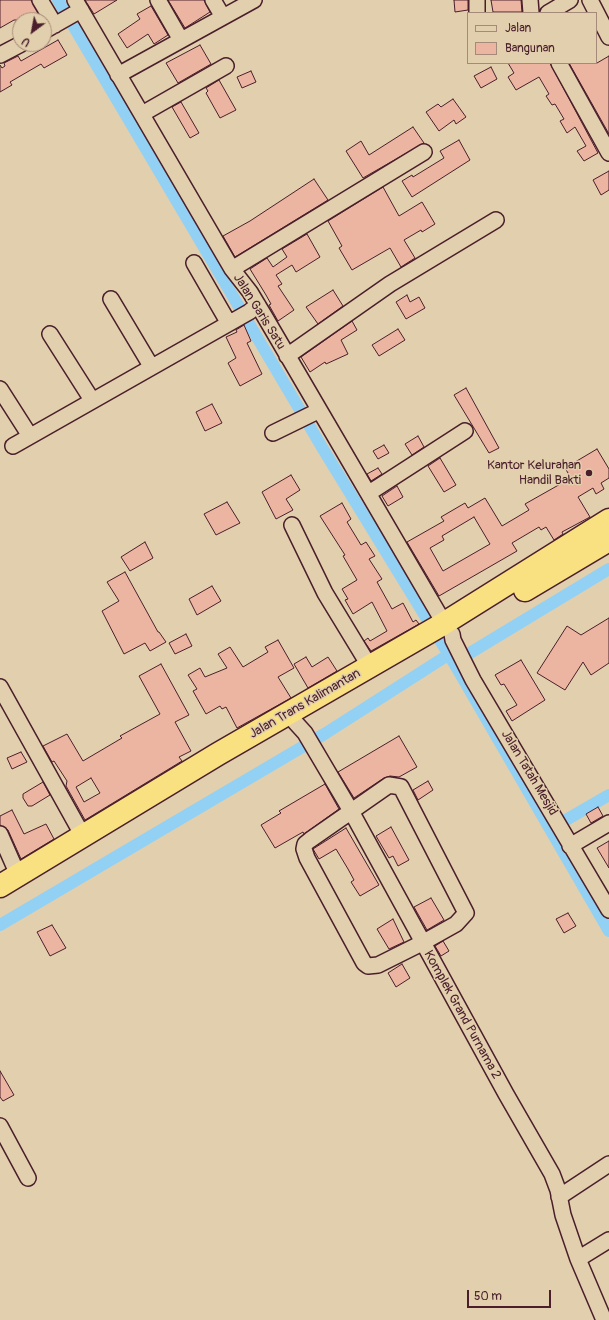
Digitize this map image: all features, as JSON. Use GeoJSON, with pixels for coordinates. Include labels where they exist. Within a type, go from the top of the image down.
{"type":"FeatureCollection","features":[{"type":"Feature","properties":{"kind":"highway","name":"Jalan Trans Kalimantan"},"geometry":{"type":"LineString","coordinates":[[450,633],[609,520]]}},
{"type":"Feature","properties":{"kind":"highway","name":"Jalan Trans Kalimantan"},"geometry":{"type":"LineString","coordinates":[[0,898],[151,803],[218,754],[370,667],[450,633],[609,540]]}},
{"type":"Feature","properties":{"kind":"highway","name":"Jalan Trans Kalimantan"},"geometry":{"type":"LineString","coordinates":[[9,880],[83,836],[300,728],[416,647]]}},
{"type":"Feature","properties":{"kind":"street"},"geometry":{"type":"LineString","coordinates":[[40,0],[53,26],[77,8]]}},
{"type":"Feature","properties":{"kind":"street"},"geometry":{"type":"LineString","coordinates":[[158,0],[181,40]]}},
{"type":"Feature","properties":{"kind":"street"},"geometry":{"type":"LineString","coordinates":[[213,0],[223,17]]}},
{"type":"Feature","properties":{"kind":"street"},"geometry":{"type":"LineString","coordinates":[[118,75],[254,0]]}},
{"type":"Feature","properties":{"kind":"street"},"geometry":{"type":"LineString","coordinates":[[477,0],[477,12]]}},
{"type":"Feature","properties":{"kind":"street"},"geometry":{"type":"LineString","coordinates":[[530,0],[531,12]]}},
{"type":"Feature","properties":{"kind":"street"},"geometry":{"type":"LineString","coordinates":[[550,12],[570,0]]}},
{"type":"Feature","properties":{"kind":"street"},"geometry":{"type":"LineString","coordinates":[[590,0],[596,12]]}},
{"type":"Feature","properties":{"kind":"street","name":"Jalan Garis Satu"},"geometry":{"type":"LineString","coordinates":[[77,8],[142,114],[232,269],[243,314],[287,356],[309,415],[369,493],[450,633]]}},
{"type":"Feature","properties":{"kind":"street"},"geometry":{"type":"LineString","coordinates":[[597,14],[609,37]]}},
{"type":"Feature","properties":{"kind":"street"},"geometry":{"type":"LineString","coordinates":[[1,52],[12,48]]}},
{"type":"Feature","properties":{"kind":"street"},"geometry":{"type":"LineString","coordinates":[[560,64],[609,153]]}},
{"type":"Feature","properties":{"kind":"street"},"geometry":{"type":"LineString","coordinates":[[142,114],[226,66]]}},
{"type":"Feature","properties":{"kind":"street"},"geometry":{"type":"LineString","coordinates":[[232,269],[424,152]]}},
{"type":"Feature","properties":{"kind":"street"},"geometry":{"type":"LineString","coordinates":[[287,356],[390,284],[496,220]]}},
{"type":"Feature","properties":{"kind":"street"},"geometry":{"type":"LineString","coordinates":[[13,446],[243,314],[194,263]]}},
{"type":"Feature","properties":{"kind":"street"},"geometry":{"type":"LineString","coordinates":[[111,299],[151,366]]}},
{"type":"Feature","properties":{"kind":"street"},"geometry":{"type":"LineString","coordinates":[[50,334],[92,400]]}},
{"type":"Feature","properties":{"kind":"street"},"geometry":{"type":"LineString","coordinates":[[0,389],[30,436]]}},
{"type":"Feature","properties":{"kind":"street"},"geometry":{"type":"LineString","coordinates":[[273,433],[309,415]]}},
{"type":"Feature","properties":{"kind":"street"},"geometry":{"type":"LineString","coordinates":[[369,493],[465,432]]}},
{"type":"Feature","properties":{"kind":"street"},"geometry":{"type":"LineString","coordinates":[[292,525],[325,593],[370,667]]}},
{"type":"Feature","properties":{"kind":"street","name":"Jalan Tatah Mesjid"},"geometry":{"type":"LineString","coordinates":[[450,633],[470,674],[609,910]]}},
{"type":"Feature","properties":{"kind":"street"},"geometry":{"type":"LineString","coordinates":[[0,687],[83,836]]}},
{"type":"Feature","properties":{"kind":"street","name":"Komplek Grand Purnama 2"},"geometry":{"type":"LineString","coordinates":[[300,728],[316,751],[350,811],[422,943],[552,1174],[558,1193],[562,1215],[578,1259],[605,1316]]}},
{"type":"Feature","properties":{"kind":"street"},"geometry":{"type":"LineString","coordinates":[[389,785],[401,787],[466,913],[456,924],[422,943],[378,965],[368,966],[364,963],[307,858],[304,849],[305,844],[310,840],[389,785]]}},
{"type":"Feature","properties":{"kind":"street"},"geometry":{"type":"LineString","coordinates":[[564,833],[609,823]]}},
{"type":"Feature","properties":{"kind":"street"},"geometry":{"type":"LineString","coordinates":[[0,834],[9,880]]}},
{"type":"Feature","properties":{"kind":"street"},"geometry":{"type":"LineString","coordinates":[[0,1126],[28,1178]]}},
{"type":"Feature","properties":{"kind":"street"},"geometry":{"type":"LineString","coordinates":[[558,1193],[609,1164]]}},
{"type":"Feature","properties":{"kind":"street"},"geometry":{"type":"LineString","coordinates":[[578,1259],[609,1240]]}},
{"type":"Feature","properties":{"kind":"building"},"geometry":{"type":"Polygon","coordinates":[[[0,0],[31,0],[38,12],[12,12],[12,21],[0,28],[0,0]]]}},
{"type":"Feature","properties":{"kind":"building"},"geometry":{"type":"Polygon","coordinates":[[[85,0],[117,0],[94,14],[85,0]]]}},
{"type":"Feature","properties":{"kind":"building"},"geometry":{"type":"Polygon","coordinates":[[[168,0],[204,0],[210,12],[185,28],[168,0]]]}},
{"type":"Feature","properties":{"kind":"building"},"geometry":{"type":"Polygon","coordinates":[[[454,0],[468,0],[468,10],[455,12],[454,0]]]}},
{"type":"Feature","properties":{"kind":"building"},"geometry":{"type":"Polygon","coordinates":[[[491,0],[521,0],[522,12],[493,12],[491,0]]]}},
{"type":"Feature","properties":{"kind":"building"},"geometry":{"type":"Polygon","coordinates":[[[151,6],[168,35],[154,44],[148,34],[127,48],[118,34],[140,19],[137,14],[151,6]]]}},
{"type":"Feature","properties":{"kind":"building"},"geometry":{"type":"Polygon","coordinates":[[[58,40],[67,55],[44,68],[41,64],[10,82],[12,85],[0,92],[0,65],[2,68],[5,66],[4,63],[18,56],[21,61],[37,52],[52,52],[52,43],[58,40]]]}},
{"type":"Feature","properties":{"kind":"building"},"geometry":{"type":"Polygon","coordinates":[[[200,45],[211,64],[178,83],[166,63],[200,45]]]}},
{"type":"Feature","properties":{"kind":"building"},"geometry":{"type":"Polygon","coordinates":[[[609,56],[609,134],[570,64],[597,63],[609,56]]]}},
{"type":"Feature","properties":{"kind":"building"},"geometry":{"type":"Polygon","coordinates":[[[509,64],[551,64],[598,153],[584,161],[577,151],[586,146],[575,127],[567,133],[560,121],[564,119],[555,104],[552,105],[546,96],[549,94],[539,77],[516,90],[508,77],[514,73],[509,64]]]}},
{"type":"Feature","properties":{"kind":"building"},"geometry":{"type":"Polygon","coordinates":[[[491,67],[497,79],[481,88],[474,76],[491,67]]]}},
{"type":"Feature","properties":{"kind":"building"},"geometry":{"type":"Polygon","coordinates":[[[251,71],[256,82],[242,88],[237,77],[251,71]]]}},
{"type":"Feature","properties":{"kind":"building"},"geometry":{"type":"Polygon","coordinates":[[[219,80],[236,110],[220,118],[206,93],[208,91],[206,88],[219,80]]]}},
{"type":"Feature","properties":{"kind":"building"},"geometry":{"type":"Polygon","coordinates":[[[453,99],[466,117],[456,124],[454,120],[439,131],[426,112],[438,104],[441,107],[453,99]]]}},
{"type":"Feature","properties":{"kind":"building"},"geometry":{"type":"Polygon","coordinates":[[[181,102],[199,133],[190,138],[172,107],[181,102]]]}},
{"type":"Feature","properties":{"kind":"building"},"geometry":{"type":"Polygon","coordinates":[[[413,127],[424,143],[363,178],[346,151],[361,141],[369,155],[413,127]]]}},
{"type":"Feature","properties":{"kind":"building"},"geometry":{"type":"Polygon","coordinates":[[[459,140],[470,160],[412,197],[402,181],[412,175],[413,177],[444,158],[440,151],[459,140]]]}},
{"type":"Feature","properties":{"kind":"building"},"geometry":{"type":"Polygon","coordinates":[[[609,171],[609,190],[601,195],[593,180],[609,171]]]}},
{"type":"Feature","properties":{"kind":"building"},"geometry":{"type":"Polygon","coordinates":[[[314,179],[328,200],[235,257],[223,236],[250,221],[314,179]]]}},
{"type":"Feature","properties":{"kind":"building"},"geometry":{"type":"Polygon","coordinates":[[[383,187],[399,216],[422,202],[435,224],[404,240],[415,258],[401,267],[390,248],[352,270],[339,248],[342,246],[328,221],[383,187]]]}},
{"type":"Feature","properties":{"kind":"building"},"geometry":{"type":"Polygon","coordinates":[[[307,234],[320,257],[296,272],[292,265],[276,275],[282,284],[278,286],[294,310],[278,321],[269,305],[271,304],[250,269],[267,258],[273,267],[287,257],[282,249],[307,234]]]}},
{"type":"Feature","properties":{"kind":"building"},"geometry":{"type":"Polygon","coordinates":[[[333,290],[343,306],[318,324],[306,307],[333,290]]]}},
{"type":"Feature","properties":{"kind":"building"},"geometry":{"type":"Polygon","coordinates":[[[407,295],[410,302],[419,297],[425,308],[406,319],[396,302],[407,295]]]}},
{"type":"Feature","properties":{"kind":"building"},"geometry":{"type":"Polygon","coordinates":[[[352,321],[357,330],[341,340],[348,354],[326,364],[325,362],[310,372],[301,357],[352,321]]]}},
{"type":"Feature","properties":{"kind":"building"},"geometry":{"type":"Polygon","coordinates":[[[244,325],[251,341],[247,343],[262,374],[240,386],[228,363],[236,358],[226,337],[237,332],[236,330],[244,325]]]}},
{"type":"Feature","properties":{"kind":"building"},"geometry":{"type":"Polygon","coordinates":[[[398,329],[405,340],[379,356],[372,345],[398,329]]]}},
{"type":"Feature","properties":{"kind":"building"},"geometry":{"type":"Polygon","coordinates":[[[466,388],[499,448],[489,453],[454,395],[466,388]]]}},
{"type":"Feature","properties":{"kind":"building"},"geometry":{"type":"Polygon","coordinates":[[[212,404],[222,423],[205,431],[196,412],[212,404]]]}},
{"type":"Feature","properties":{"kind":"building"},"geometry":{"type":"Polygon","coordinates":[[[418,436],[424,447],[412,455],[405,444],[418,436]]]}},
{"type":"Feature","properties":{"kind":"building"},"geometry":{"type":"Polygon","coordinates":[[[384,445],[389,453],[378,459],[373,451],[384,445]]]}},
{"type":"Feature","properties":{"kind":"building"},"geometry":{"type":"Polygon","coordinates":[[[597,449],[609,469],[609,478],[601,483],[604,489],[596,494],[593,488],[578,497],[590,517],[562,532],[563,534],[554,540],[546,527],[541,530],[539,527],[512,543],[517,551],[439,596],[407,542],[444,521],[441,517],[465,503],[468,508],[485,498],[502,526],[529,510],[525,504],[571,478],[565,468],[597,449]],[[474,517],[442,536],[444,540],[430,548],[443,571],[490,544],[474,517]]]}},
{"type":"Feature","properties":{"kind":"building"},"geometry":{"type":"Polygon","coordinates":[[[440,458],[456,485],[444,492],[428,466],[440,458]]]}},
{"type":"Feature","properties":{"kind":"building"},"geometry":{"type":"Polygon","coordinates":[[[378,468],[382,474],[371,481],[367,474],[378,468]]]}},
{"type":"Feature","properties":{"kind":"building"},"geometry":{"type":"Polygon","coordinates":[[[291,475],[300,490],[286,499],[293,510],[276,519],[262,492],[291,475]]]}},
{"type":"Feature","properties":{"kind":"building"},"geometry":{"type":"Polygon","coordinates":[[[397,486],[403,497],[388,506],[382,496],[397,486]]]}},
{"type":"Feature","properties":{"kind":"building"},"geometry":{"type":"Polygon","coordinates":[[[227,502],[240,523],[216,535],[204,514],[227,502]]]}},
{"type":"Feature","properties":{"kind":"building"},"geometry":{"type":"Polygon","coordinates":[[[342,503],[351,519],[347,522],[361,545],[366,542],[375,556],[369,559],[382,579],[377,582],[392,609],[403,603],[413,622],[416,620],[419,624],[371,651],[364,641],[368,638],[370,641],[387,631],[372,602],[353,614],[345,600],[348,599],[342,589],[357,580],[343,556],[345,555],[320,516],[342,503]]]}},
{"type":"Feature","properties":{"kind":"building"},"geometry":{"type":"Polygon","coordinates":[[[145,542],[153,558],[130,571],[121,557],[145,542]]]}},
{"type":"Feature","properties":{"kind":"building"},"geometry":{"type":"Polygon","coordinates":[[[125,572],[158,632],[166,642],[150,651],[145,643],[124,654],[102,611],[119,601],[107,582],[125,572]]]}},
{"type":"Feature","properties":{"kind":"building"},"geometry":{"type":"Polygon","coordinates":[[[212,586],[221,601],[197,615],[189,599],[212,586]]]}},
{"type":"Feature","properties":{"kind":"building"},"geometry":{"type":"Polygon","coordinates":[[[609,618],[609,663],[591,675],[583,662],[565,690],[537,673],[567,626],[581,635],[609,618]]]}},
{"type":"Feature","properties":{"kind":"building"},"geometry":{"type":"Polygon","coordinates":[[[186,634],[192,646],[175,654],[169,643],[186,634]]]}},
{"type":"Feature","properties":{"kind":"building"},"geometry":{"type":"Polygon","coordinates":[[[278,640],[294,668],[278,677],[291,698],[237,728],[226,707],[222,709],[220,706],[206,714],[193,691],[197,689],[188,675],[200,668],[205,677],[227,668],[218,654],[230,647],[243,667],[268,652],[265,647],[278,640]]]}},
{"type":"Feature","properties":{"kind":"building"},"geometry":{"type":"Polygon","coordinates":[[[306,657],[312,667],[328,657],[337,671],[308,688],[294,664],[306,657]]]}},
{"type":"Feature","properties":{"kind":"building"},"geometry":{"type":"Polygon","coordinates":[[[521,660],[545,700],[512,721],[506,711],[517,705],[504,684],[501,685],[495,675],[521,660]]]}},
{"type":"Feature","properties":{"kind":"building"},"geometry":{"type":"Polygon","coordinates":[[[161,664],[189,715],[175,722],[191,751],[179,757],[182,761],[85,820],[66,786],[67,781],[54,761],[52,762],[43,746],[67,734],[83,761],[122,738],[120,736],[160,714],[139,676],[161,664]],[[91,778],[76,787],[84,802],[100,793],[91,778]]]}},
{"type":"Feature","properties":{"kind":"building"},"geometry":{"type":"Polygon","coordinates":[[[399,736],[417,767],[399,777],[390,776],[384,778],[354,798],[338,772],[399,736]]]}},
{"type":"Feature","properties":{"kind":"building"},"geometry":{"type":"Polygon","coordinates":[[[21,752],[27,762],[12,769],[7,758],[21,752]]]}},
{"type":"Feature","properties":{"kind":"building"},"geometry":{"type":"Polygon","coordinates":[[[428,781],[433,790],[418,800],[413,790],[428,781]]]}},
{"type":"Feature","properties":{"kind":"building"},"geometry":{"type":"Polygon","coordinates":[[[43,782],[50,795],[32,806],[28,806],[23,798],[23,794],[43,782]]]}},
{"type":"Feature","properties":{"kind":"building"},"geometry":{"type":"Polygon","coordinates":[[[325,784],[339,809],[304,834],[303,832],[275,848],[261,825],[281,813],[279,811],[325,784]]]}},
{"type":"Feature","properties":{"kind":"building"},"geometry":{"type":"Polygon","coordinates":[[[598,807],[603,816],[591,823],[586,814],[598,807]]]}},
{"type":"Feature","properties":{"kind":"building"},"geometry":{"type":"Polygon","coordinates":[[[12,810],[24,834],[46,824],[54,839],[21,859],[8,830],[0,825],[0,816],[12,810]]]}},
{"type":"Feature","properties":{"kind":"building"},"geometry":{"type":"Polygon","coordinates":[[[391,827],[409,860],[398,866],[393,856],[389,858],[376,836],[391,827]]]}},
{"type":"Feature","properties":{"kind":"building"},"geometry":{"type":"Polygon","coordinates":[[[346,828],[379,885],[360,896],[351,882],[354,880],[336,849],[319,859],[313,849],[346,828]]]}},
{"type":"Feature","properties":{"kind":"building"},"geometry":{"type":"Polygon","coordinates":[[[609,841],[609,868],[597,848],[609,841]]]}},
{"type":"Feature","properties":{"kind":"building"},"geometry":{"type":"Polygon","coordinates":[[[431,898],[444,920],[427,930],[414,907],[431,898]]]}},
{"type":"Feature","properties":{"kind":"building"},"geometry":{"type":"Polygon","coordinates":[[[568,913],[576,926],[564,933],[556,919],[568,913]]]}},
{"type":"Feature","properties":{"kind":"building"},"geometry":{"type":"Polygon","coordinates":[[[393,919],[404,942],[389,949],[377,929],[393,919]]]}},
{"type":"Feature","properties":{"kind":"building"},"geometry":{"type":"Polygon","coordinates":[[[52,925],[66,948],[50,956],[37,932],[52,925]]]}},
{"type":"Feature","properties":{"kind":"building"},"geometry":{"type":"Polygon","coordinates":[[[443,941],[449,951],[441,956],[435,946],[443,941]]]}},
{"type":"Feature","properties":{"kind":"building"},"geometry":{"type":"Polygon","coordinates":[[[402,964],[410,978],[396,987],[388,973],[402,964]]]}},
{"type":"Feature","properties":{"kind":"building"},"geometry":{"type":"Polygon","coordinates":[[[0,1071],[14,1095],[3,1101],[0,1097],[0,1071]]]}},
{"type":"Feature","properties":{"kind":"waterway"},"geometry":{"type":"LineString","coordinates":[[58,0],[323,449],[454,663],[609,931]]}},
{"type":"Feature","properties":{"kind":"waterway"},"geometry":{"type":"LineString","coordinates":[[455,662],[609,569]]}},
{"type":"Feature","properties":{"kind":"waterway"},"geometry":{"type":"LineString","coordinates":[[0,925],[326,733],[448,655]]}},
{"type":"Feature","properties":{"kind":"waterway"},"geometry":{"type":"LineString","coordinates":[[552,828],[609,795]]}},
{"type":"Feature","properties":{"kind":"place","name":"Kantor Kelurahan Handil Bakti"},"geometry":{"type":"Point","coordinates":[589,473]}}]}
